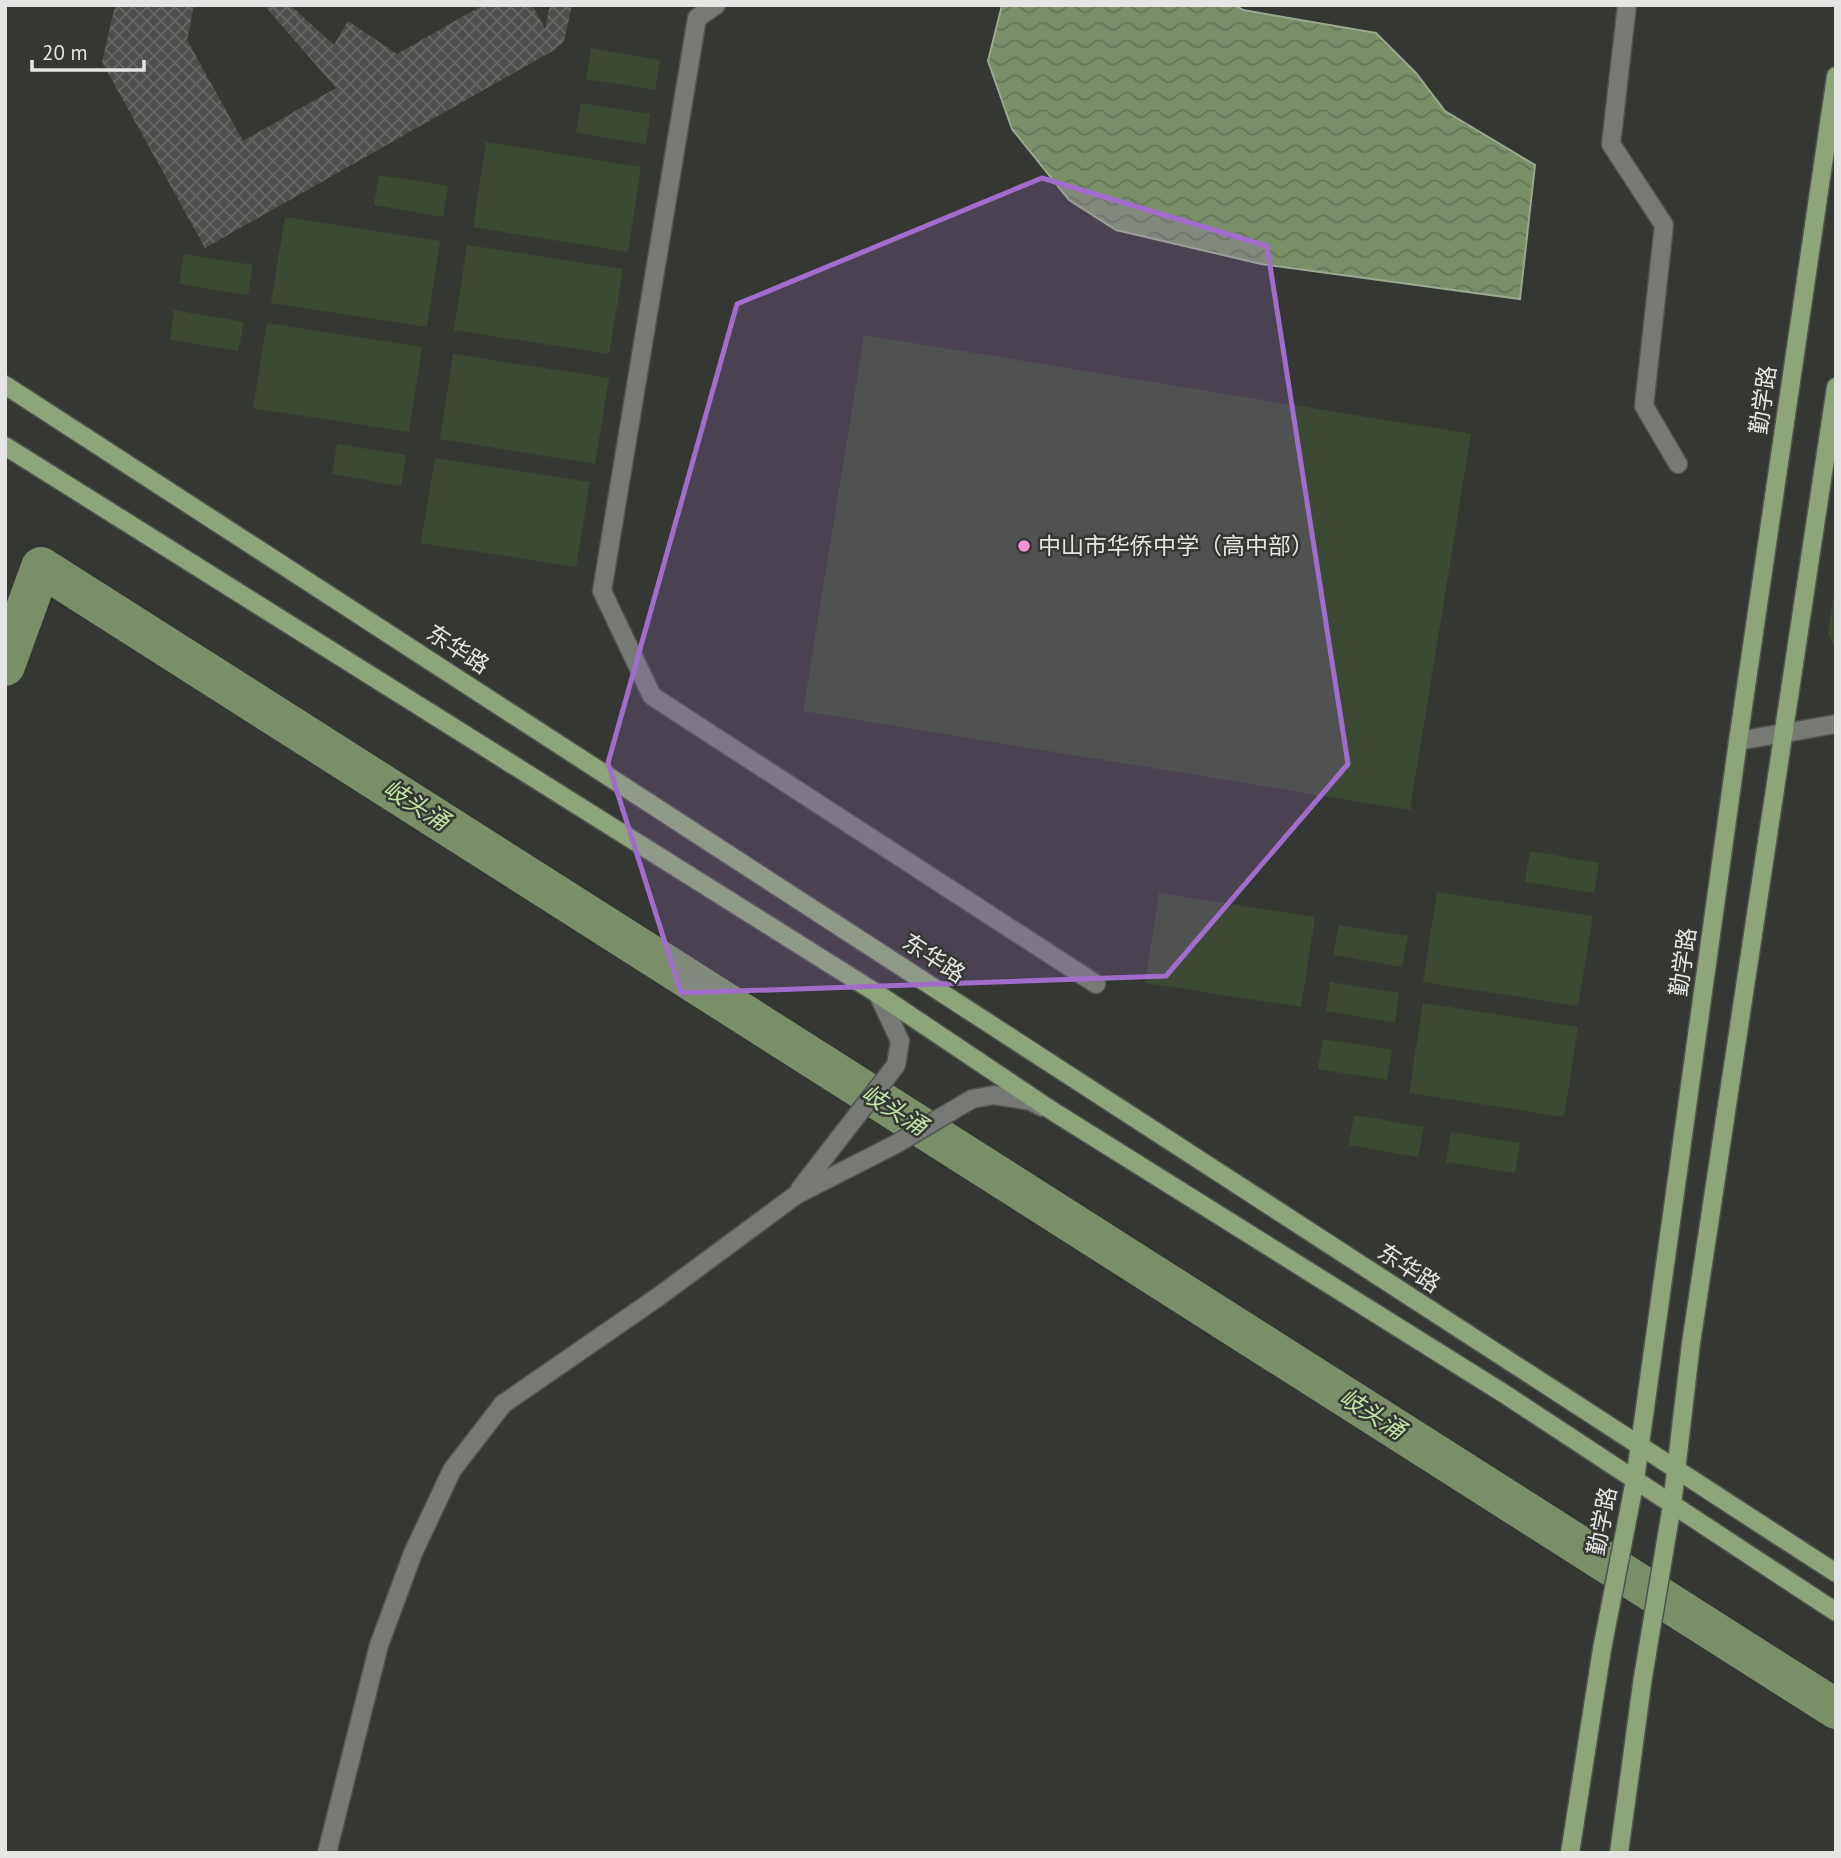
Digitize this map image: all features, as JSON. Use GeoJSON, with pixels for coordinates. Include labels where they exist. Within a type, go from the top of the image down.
{"type":"FeatureCollection","features":[{"type":"Feature","properties":{"kind":"main road","name":"勤学路"},"geometry":{"type":"LineString","coordinates":[[1570,1853],[1602,1649],[1635,1480],[1738,741],[1836,76]]}},
{"type":"Feature","properties":{"kind":"main road","name":"东华路"},"geometry":{"type":"LineString","coordinates":[[5,385],[1836,1573]]}},
{"type":"Feature","properties":{"kind":"main road"},"geometry":{"type":"LineString","coordinates":[[1619,1853],[1643,1677],[1672,1505],[1691,1343],[1836,387]]}},
{"type":"Feature","properties":{"kind":"main road"},"geometry":{"type":"LineString","coordinates":[[5,446],[878,994],[1054,1112],[1503,1392],[1836,1612]]}},
{"type":"Feature","properties":{"kind":"street"},"geometry":{"type":"LineString","coordinates":[[716,5],[696,18],[602,591],[652,696],[1097,984]]}},
{"type":"Feature","properties":{"kind":"street"},"geometry":{"type":"LineString","coordinates":[[1627,5],[1611,144],[1664,225],[1644,406],[1678,464]]}},
{"type":"Feature","properties":{"kind":"street"},"geometry":{"type":"LineString","coordinates":[[1738,741],[1836,724]]}},
{"type":"Feature","properties":{"kind":"street"},"geometry":{"type":"LineString","coordinates":[[796,1195],[896,1065],[900,1041],[878,994]]}},
{"type":"Feature","properties":{"kind":"street"},"geometry":{"type":"LineString","coordinates":[[327,1853],[379,1646],[413,1553],[452,1471],[503,1404],[658,1297],[796,1195],[896,1144],[972,1099],[994,1096],[1018,1099],[1054,1112]]}},
{"type":"Feature","properties":{"kind":"highlighted area"},"geometry":{"type":"Polygon","coordinates":[[[1042,178],[1267,246],[1348,764],[1166,976],[681,993],[608,763],[737,304],[1042,178]]]}},
{"type":"Feature","properties":{"kind":"shaded area"},"geometry":{"type":"Polygon","coordinates":[[[591,48],[660,60],[655,90],[586,79],[591,48]]]}},
{"type":"Feature","properties":{"kind":"shaded area"},"geometry":{"type":"Polygon","coordinates":[[[581,103],[650,114],[646,144],[576,133],[581,103]]]}},
{"type":"Feature","properties":{"kind":"shaded area"},"geometry":{"type":"Polygon","coordinates":[[[486,142],[641,167],[628,252],[473,227],[486,142]]]}},
{"type":"Feature","properties":{"kind":"shaded area"},"geometry":{"type":"Polygon","coordinates":[[[379,175],[448,186],[443,217],[374,205],[379,175]]]}},
{"type":"Feature","properties":{"kind":"shaded area"},"geometry":{"type":"Polygon","coordinates":[[[285,217],[440,241],[427,327],[271,303],[285,217]]]}},
{"type":"Feature","properties":{"kind":"shaded area"},"geometry":{"type":"Polygon","coordinates":[[[467,245],[623,269],[609,354],[454,330],[467,245]]]}},
{"type":"Feature","properties":{"kind":"shaded area"},"geometry":{"type":"Polygon","coordinates":[[[184,254],[253,265],[248,295],[179,284],[184,254]]]}},
{"type":"Feature","properties":{"kind":"shaded area"},"geometry":{"type":"Polygon","coordinates":[[[174,310],[244,322],[238,351],[170,340],[174,310]]]}},
{"type":"Feature","properties":{"kind":"shaded area"},"geometry":{"type":"Polygon","coordinates":[[[267,323],[422,347],[409,432],[253,408],[267,323]]]}},
{"type":"Feature","properties":{"kind":"shaded area"},"geometry":{"type":"Polygon","coordinates":[[[864,335],[1471,434],[1410,810],[803,711],[864,335]]]}},
{"type":"Feature","properties":{"kind":"shaded area"},"geometry":{"type":"Polygon","coordinates":[[[453,354],[609,378],[595,464],[440,439],[453,354]]]}},
{"type":"Feature","properties":{"kind":"shaded area"},"geometry":{"type":"Polygon","coordinates":[[[337,444],[406,455],[401,486],[332,474],[337,444]]]}},
{"type":"Feature","properties":{"kind":"shaded area"},"geometry":{"type":"Polygon","coordinates":[[[435,458],[590,482],[576,567],[421,543],[435,458]]]}},
{"type":"Feature","properties":{"kind":"shaded area"},"geometry":{"type":"Polygon","coordinates":[[[1836,580],[1836,653],[1828,633],[1836,580]]]}},
{"type":"Feature","properties":{"kind":"shaded area"},"geometry":{"type":"Polygon","coordinates":[[[1530,851],[1599,863],[1594,893],[1525,882],[1530,851]]]}},
{"type":"Feature","properties":{"kind":"shaded area"},"geometry":{"type":"Polygon","coordinates":[[[1437,892],[1593,916],[1578,1006],[1423,982],[1437,892]]]}},
{"type":"Feature","properties":{"kind":"shaded area"},"geometry":{"type":"Polygon","coordinates":[[[1159,893],[1315,917],[1301,1007],[1145,983],[1159,893]]]}},
{"type":"Feature","properties":{"kind":"shaded area"},"geometry":{"type":"Polygon","coordinates":[[[1339,925],[1408,936],[1402,967],[1333,955],[1339,925]]]}},
{"type":"Feature","properties":{"kind":"shaded area"},"geometry":{"type":"Polygon","coordinates":[[[1330,982],[1399,993],[1395,1023],[1326,1011],[1330,982]]]}},
{"type":"Feature","properties":{"kind":"shaded area"},"geometry":{"type":"Polygon","coordinates":[[[1423,1003],[1578,1027],[1564,1117],[1409,1093],[1423,1003]]]}},
{"type":"Feature","properties":{"kind":"shaded area"},"geometry":{"type":"Polygon","coordinates":[[[1323,1039],[1392,1050],[1387,1080],[1318,1069],[1323,1039]]]}},
{"type":"Feature","properties":{"kind":"shaded area"},"geometry":{"type":"Polygon","coordinates":[[[1354,1115],[1424,1127],[1418,1157],[1349,1145],[1354,1115]]]}},
{"type":"Feature","properties":{"kind":"shaded area"},"geometry":{"type":"Polygon","coordinates":[[[1451,1132],[1520,1143],[1515,1173],[1446,1162],[1451,1132]]]}},
{"type":"Feature","properties":{"kind":"water"},"geometry":{"type":"Polygon","coordinates":[[[1002,5],[1235,5],[1243,10],[1376,33],[1416,73],[1445,111],[1535,165],[1520,299],[1261,264],[1116,230],[1069,200],[1012,129],[988,61],[1002,5]]]}},
{"type":"Feature","properties":{"kind":"building"},"geometry":{"type":"Polygon","coordinates":[[[115,5],[194,5],[187,40],[243,141],[336,88],[264,5],[290,5],[334,45],[348,21],[397,54],[483,5],[532,5],[545,29],[550,5],[572,5],[564,41],[556,49],[205,248],[102,62],[115,5]]]}},
{"type":"Feature","properties":{"kind":"waterway","name":"岐头涌"},"geometry":{"type":"LineString","coordinates":[[5,666],[41,567],[1836,1709]]}},
{"type":"Feature","properties":{"kind":"place","name":"中山市华侨中学（高中部）"},"geometry":{"type":"Point","coordinates":[1024,546]}}]}
